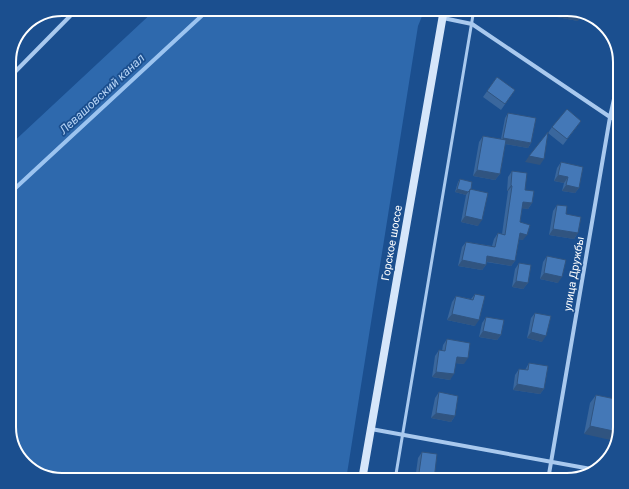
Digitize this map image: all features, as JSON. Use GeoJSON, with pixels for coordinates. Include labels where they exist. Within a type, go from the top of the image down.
{"type":"FeatureCollection","features":[{"type":"Feature","properties":{"kind":"main road","name":"Горское шоссе"},"geometry":{"type":"LineString","coordinates":[[363,473],[443,18]]}},
{"type":"Feature","properties":{"kind":"street"},"geometry":{"type":"LineString","coordinates":[[16,71],[70,16]]}},
{"type":"Feature","properties":{"kind":"street"},"geometry":{"type":"LineString","coordinates":[[443,18],[472,24],[613,118]]}},
{"type":"Feature","properties":{"kind":"street","name":"улица Дружбы"},"geometry":{"type":"LineString","coordinates":[[549,473],[613,104]]}},
{"type":"Feature","properties":{"kind":"street"},"geometry":{"type":"LineString","coordinates":[[370,429],[587,468]]}},
{"type":"Feature","properties":{"kind":"lane"},"geometry":{"type":"LineString","coordinates":[[396,473],[473,16]]}},
{"type":"Feature","properties":{"kind":"shaded area"},"geometry":{"type":"Polygon","coordinates":[[[148,16],[422,16],[418,26],[347,473],[62,473],[47,471],[34,464],[27,457],[18,442],[16,430],[16,139],[148,16]]]}},
{"type":"Feature","properties":{"kind":"building"},"geometry":{"type":"Polygon","coordinates":[[[497,77],[515,90],[505,104],[487,91],[497,77]]]}},
{"type":"Feature","properties":{"kind":"building"},"geometry":{"type":"Polygon","coordinates":[[[567,109],[581,121],[567,139],[552,127],[567,109]]]}},
{"type":"Feature","properties":{"kind":"building"},"geometry":{"type":"Polygon","coordinates":[[[508,113],[536,118],[531,143],[503,138],[508,113]]]}},
{"type":"Feature","properties":{"kind":"building"},"geometry":{"type":"Polygon","coordinates":[[[548,132],[544,159],[529,156],[548,132]]]}},
{"type":"Feature","properties":{"kind":"building"},"geometry":{"type":"Polygon","coordinates":[[[483,136],[506,140],[500,174],[477,170],[483,136]]]}},
{"type":"Feature","properties":{"kind":"building"},"geometry":{"type":"Polygon","coordinates":[[[561,162],[583,167],[579,188],[566,185],[568,177],[558,175],[561,162]]]}},
{"type":"Feature","properties":{"kind":"building"},"geometry":{"type":"Polygon","coordinates":[[[512,171],[527,173],[525,190],[534,191],[532,203],[523,202],[520,222],[530,225],[527,235],[520,233],[515,261],[487,256],[486,265],[462,260],[466,242],[495,247],[498,233],[505,235],[512,186],[512,171]]]}},
{"type":"Feature","properties":{"kind":"building"},"geometry":{"type":"Polygon","coordinates":[[[460,179],[472,182],[471,189],[468,192],[457,189],[460,179]]]}},
{"type":"Feature","properties":{"kind":"building"},"geometry":{"type":"Polygon","coordinates":[[[470,189],[488,193],[482,220],[465,216],[470,189]]]}},
{"type":"Feature","properties":{"kind":"building"},"geometry":{"type":"Polygon","coordinates":[[[557,205],[567,206],[566,214],[581,217],[578,233],[553,229],[557,205]]]}},
{"type":"Feature","properties":{"kind":"building"},"geometry":{"type":"Polygon","coordinates":[[[547,256],[566,260],[562,277],[544,273],[547,256]]]}},
{"type":"Feature","properties":{"kind":"building"},"geometry":{"type":"Polygon","coordinates":[[[519,263],[531,265],[528,283],[516,281],[519,263]]]}},
{"type":"Feature","properties":{"kind":"building"},"geometry":{"type":"Polygon","coordinates":[[[475,294],[485,296],[479,320],[452,314],[456,296],[473,300],[475,294]]]}},
{"type":"Feature","properties":{"kind":"building"},"geometry":{"type":"Polygon","coordinates":[[[535,313],[551,316],[546,336],[531,332],[535,313]]]}},
{"type":"Feature","properties":{"kind":"building"},"geometry":{"type":"Polygon","coordinates":[[[486,317],[504,320],[501,335],[483,331],[486,317]]]}},
{"type":"Feature","properties":{"kind":"building"},"geometry":{"type":"Polygon","coordinates":[[[447,339],[470,343],[468,358],[457,357],[454,374],[436,372],[439,350],[445,351],[447,339]]]}},
{"type":"Feature","properties":{"kind":"building"},"geometry":{"type":"Polygon","coordinates":[[[529,363],[548,366],[544,389],[517,384],[519,369],[528,370],[529,363]]]}},
{"type":"Feature","properties":{"kind":"building"},"geometry":{"type":"Polygon","coordinates":[[[439,392],[458,396],[455,416],[436,413],[439,392]]]}},
{"type":"Feature","properties":{"kind":"building"},"geometry":{"type":"Polygon","coordinates":[[[596,395],[613,399],[613,431],[590,426],[596,395]]]}},
{"type":"Feature","properties":{"kind":"building"},"geometry":{"type":"Polygon","coordinates":[[[422,452],[437,454],[435,473],[419,473],[422,452]]]}},
{"type":"Feature","properties":{"kind":"waterway","name":"Левашовский канал"},"geometry":{"type":"LineString","coordinates":[[16,188],[201,16]]}}]}
